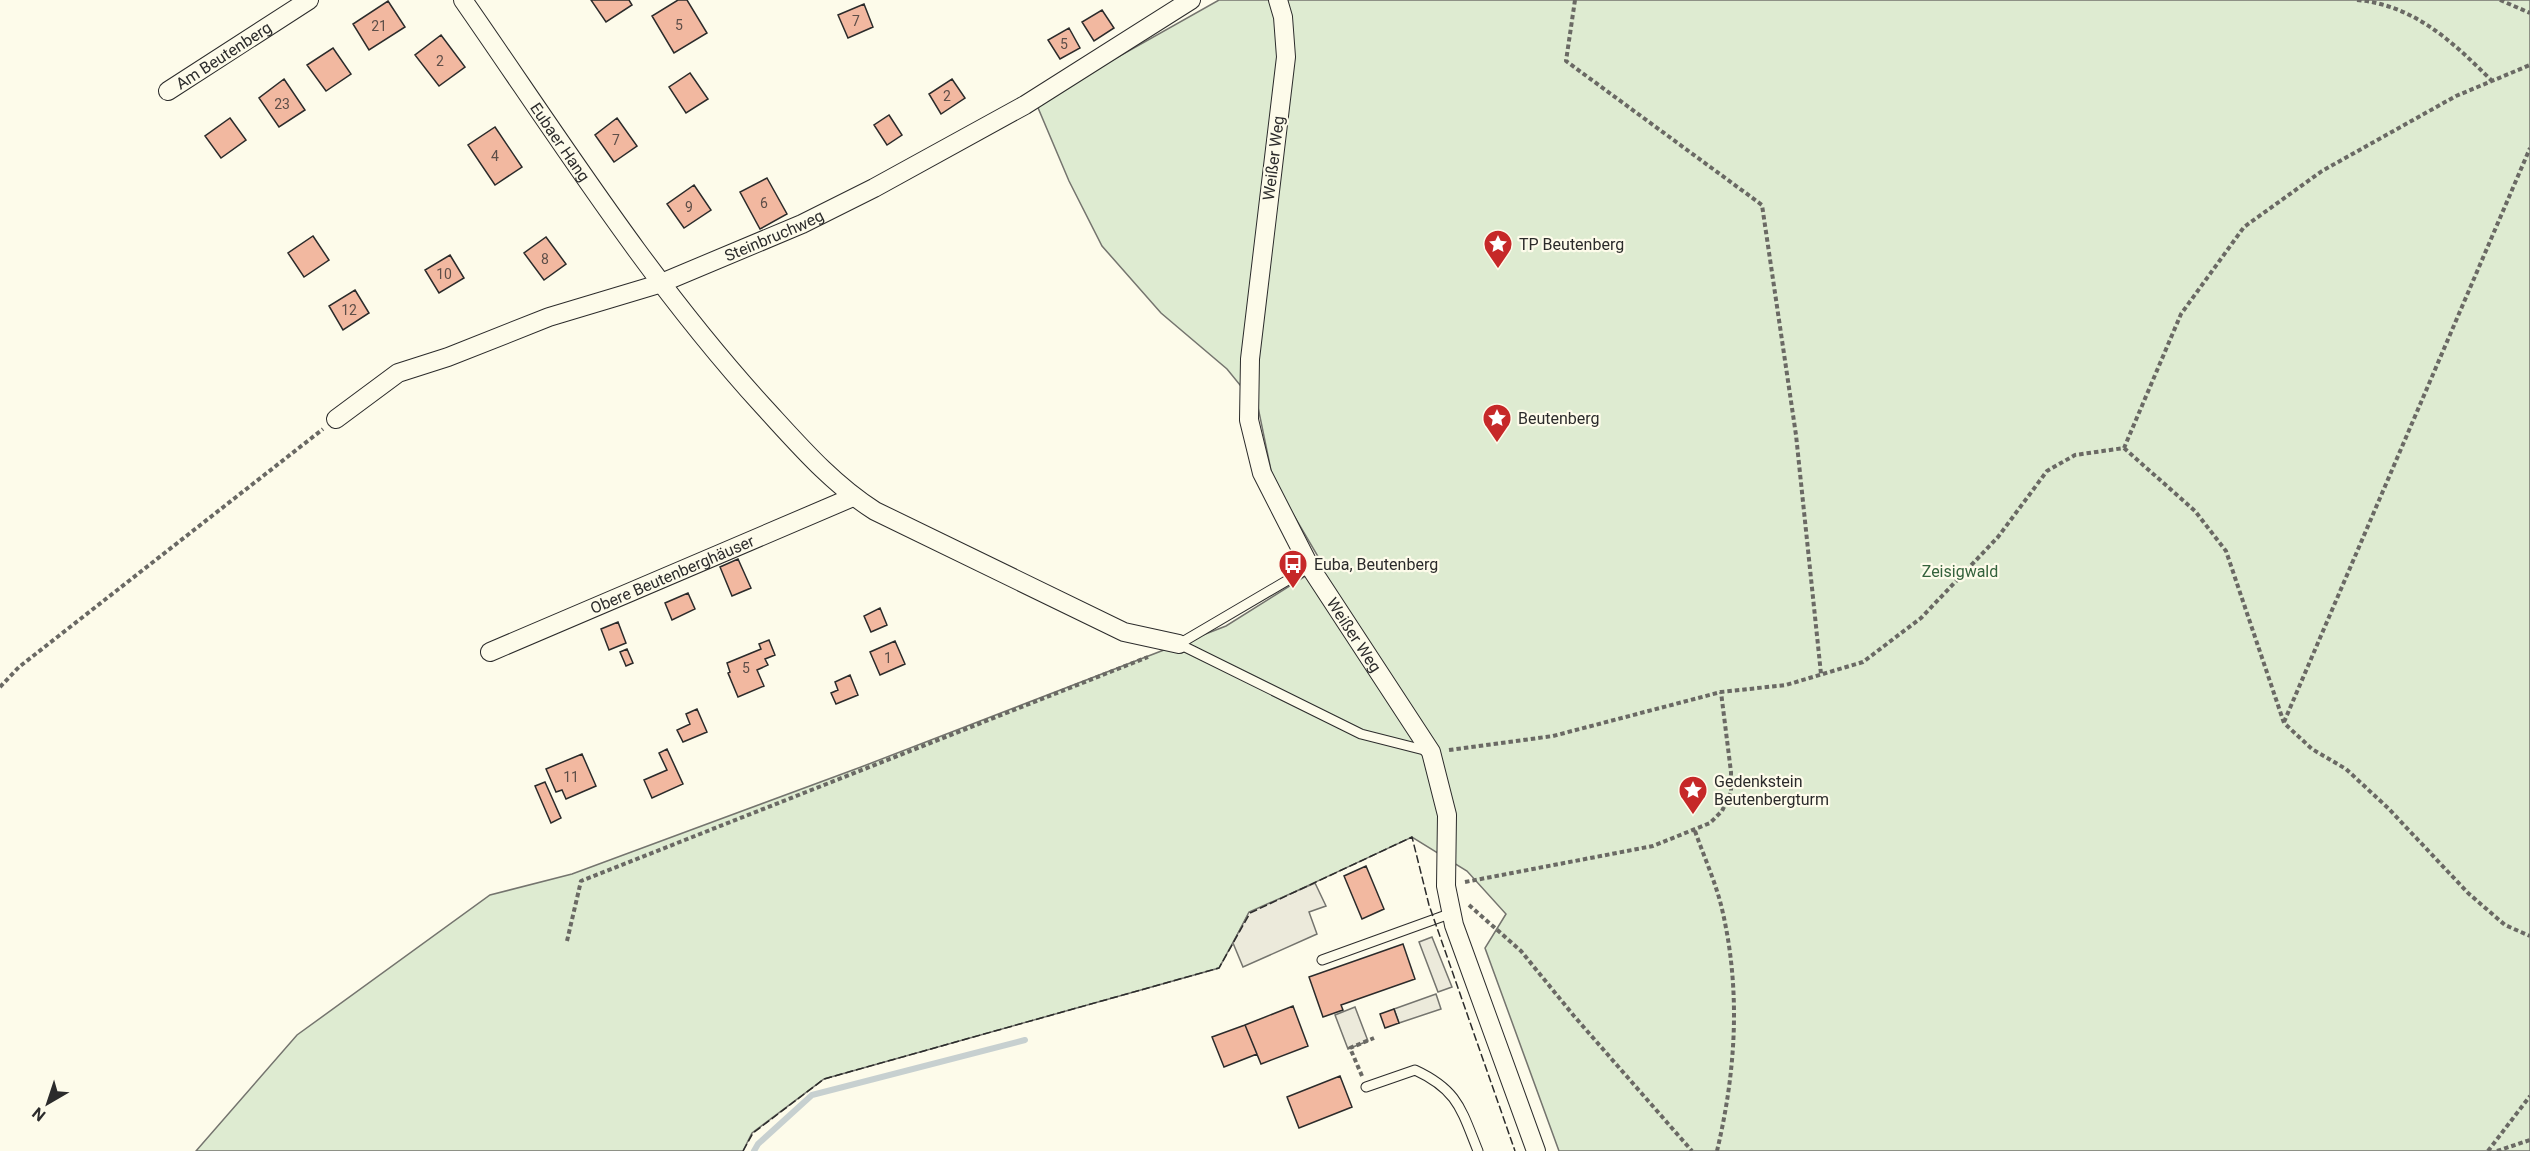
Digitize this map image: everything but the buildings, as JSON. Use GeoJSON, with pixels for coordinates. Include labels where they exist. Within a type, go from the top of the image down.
{"type":"FeatureCollection","features":[{"type":"Feature","properties":{"kind":"street","name":"Am Beutenberg"},"geometry":{"type":"LineString","coordinates":[[168,91],[309,0]]}},
{"type":"Feature","properties":{"kind":"street","name":"Eubaer Hang"},"geometry":{"type":"LineString","coordinates":[[463,0],[659,284]]}},
{"type":"Feature","properties":{"kind":"street","name":"Steinbruchweg"},"geometry":{"type":"LineString","coordinates":[[336,419],[398,373],[448,357],[549,317],[659,284],[802,224],[874,188],[1025,105],[1191,0]]}},
{"type":"Feature","properties":{"kind":"street","name":"Weißer Weg"},"geometry":{"type":"LineString","coordinates":[[1278,0],[1283,17],[1286,57],[1251,348],[1249,420],[1262,473],[1310,567],[1431,752],[1447,815],[1446,886],[1452,913],[1536,1151]]}},
{"type":"Feature","properties":{"kind":"street"},"geometry":{"type":"LineString","coordinates":[[659,284],[712,351],[819,467],[853,497],[875,511],[1124,632],[1179,644]]}},
{"type":"Feature","properties":{"kind":"street","name":"Obere Beutenberghäuser"},"geometry":{"type":"LineString","coordinates":[[490,652],[853,497]]}},
{"type":"Feature","properties":{"kind":"lane"},"geometry":{"type":"LineString","coordinates":[[1179,644],[1310,567]]}},
{"type":"Feature","properties":{"kind":"lane"},"geometry":{"type":"LineString","coordinates":[[1179,644],[1361,734],[1431,752]]}},
{"type":"Feature","properties":{"kind":"lane"},"geometry":{"type":"LineString","coordinates":[[1322,960],[1452,913]]}},
{"type":"Feature","properties":{"kind":"lane"},"geometry":{"type":"LineString","coordinates":[[1366,1087],[1414,1070],[1437,1080],[1459,1102],[1478,1151]]}},
{"type":"Feature","properties":{"kind":"path"},"geometry":{"type":"LineString","coordinates":[[1575,0],[1566,62],[1762,205],[1796,435],[1821,674]]}},
{"type":"Feature","properties":{"kind":"path"},"geometry":{"type":"LineString","coordinates":[[2357,0],[2372,1],[2408,12],[2452,41],[2492,81]]}},
{"type":"Feature","properties":{"kind":"path"},"geometry":{"type":"LineString","coordinates":[[2500,0],[2530,13]]}},
{"type":"Feature","properties":{"kind":"path"},"geometry":{"type":"LineString","coordinates":[[2124,448],[2181,314],[2244,227],[2322,171],[2456,96],[2530,65]]}},
{"type":"Feature","properties":{"kind":"path"},"geometry":{"type":"LineString","coordinates":[[2284,723],[2530,148]]}},
{"type":"Feature","properties":{"kind":"path"},"geometry":{"type":"LineString","coordinates":[[0,687],[19,667],[336,419]]}},
{"type":"Feature","properties":{"kind":"path"},"geometry":{"type":"LineString","coordinates":[[1431,752],[1553,736],[1721,692],[1786,685],[1863,662],[1921,618],[1998,537],[2047,471],[2075,455],[2124,448],[2195,511],[2226,551],[2284,723],[2312,749],[2346,769],[2388,808],[2468,893],[2505,925],[2530,936]]}},
{"type":"Feature","properties":{"kind":"path"},"geometry":{"type":"LineString","coordinates":[[567,941],[581,882],[1179,644]]}},
{"type":"Feature","properties":{"kind":"path"},"geometry":{"type":"LineString","coordinates":[[1446,886],[1653,846],[1695,831],[1710,823],[1722,811],[1731,792],[1731,772],[1721,692]]}},
{"type":"Feature","properties":{"kind":"path"},"geometry":{"type":"LineString","coordinates":[[1695,831],[1722,908],[1735,979],[1735,1034],[1724,1121],[1717,1151]]}},
{"type":"Feature","properties":{"kind":"path"},"geometry":{"type":"LineString","coordinates":[[1446,886],[1521,951],[1574,1016],[1692,1151]]}},
{"type":"Feature","properties":{"kind":"path"},"geometry":{"type":"LineString","coordinates":[[1356,1063],[1350,1048],[1374,1038]]}},
{"type":"Feature","properties":{"kind":"path"},"geometry":{"type":"LineString","coordinates":[[2488,1151],[2530,1096]]}},
{"type":"Feature","properties":{"kind":"path"},"geometry":{"type":"LineString","coordinates":[[2497,1151],[2530,1140]]}},
{"type":"Feature","properties":{"kind":"green space","name":"Zeisigwald"},"geometry":{"type":"Polygon","coordinates":[[[1219,0],[2530,0],[2530,1151],[1559,1151],[1485,948],[1506,914],[1467,871],[1412,837],[1249,913],[1219,968],[824,1079],[752,1133],[743,1151],[196,1151],[297,1035],[490,895],[572,874],[861,767],[1226,626],[1323,565],[1273,480],[1258,407],[1227,369],[1161,313],[1102,246],[1069,181],[1036,103],[1219,0]]]}},
{"type":"Feature","properties":{"kind":"shaded area"},"geometry":{"type":"Polygon","coordinates":[[[1315,883],[1326,906],[1309,912],[1317,934],[1243,967],[1233,943],[1249,912],[1315,883]]]}},
{"type":"Feature","properties":{"kind":"shaded area"},"geometry":{"type":"Polygon","coordinates":[[[1432,937],[1452,987],[1438,992],[1419,942],[1432,937]]]}},
{"type":"Feature","properties":{"kind":"shaded area"},"geometry":{"type":"Polygon","coordinates":[[[1436,994],[1441,1009],[1399,1023],[1394,1009],[1436,994]]]}},
{"type":"Feature","properties":{"kind":"shaded area"},"geometry":{"type":"Polygon","coordinates":[[[1355,1007],[1368,1041],[1348,1049],[1335,1015],[1355,1007]]]}},
{"type":"Feature","properties":{"kind":"waterway"},"geometry":{"type":"LineString","coordinates":[[754,1151],[758,1144],[812,1095],[1025,1040]]}},
{"type":"Feature","properties":{"kind":"fence"},"geometry":{"type":"LineString","coordinates":[[743,1151],[753,1133],[824,1079],[1219,968],[1250,913],[1412,837],[1429,905],[1515,1151]]}},
{"type":"Feature","properties":{"kind":"place","name":"TP Beutenberg"},"geometry":{"type":"Point","coordinates":[1498,270]}},
{"type":"Feature","properties":{"kind":"place","name":"Beutenberg"},"geometry":{"type":"Point","coordinates":[1497,444]}},
{"type":"Feature","properties":{"kind":"place","name":"Euba, Beutenberg"},"geometry":{"type":"Point","coordinates":[1293,590]}},
{"type":"Feature","properties":{"kind":"place","name":"Gedenkstein Beutenbergturm"},"geometry":{"type":"Point","coordinates":[1693,816]}}]}
